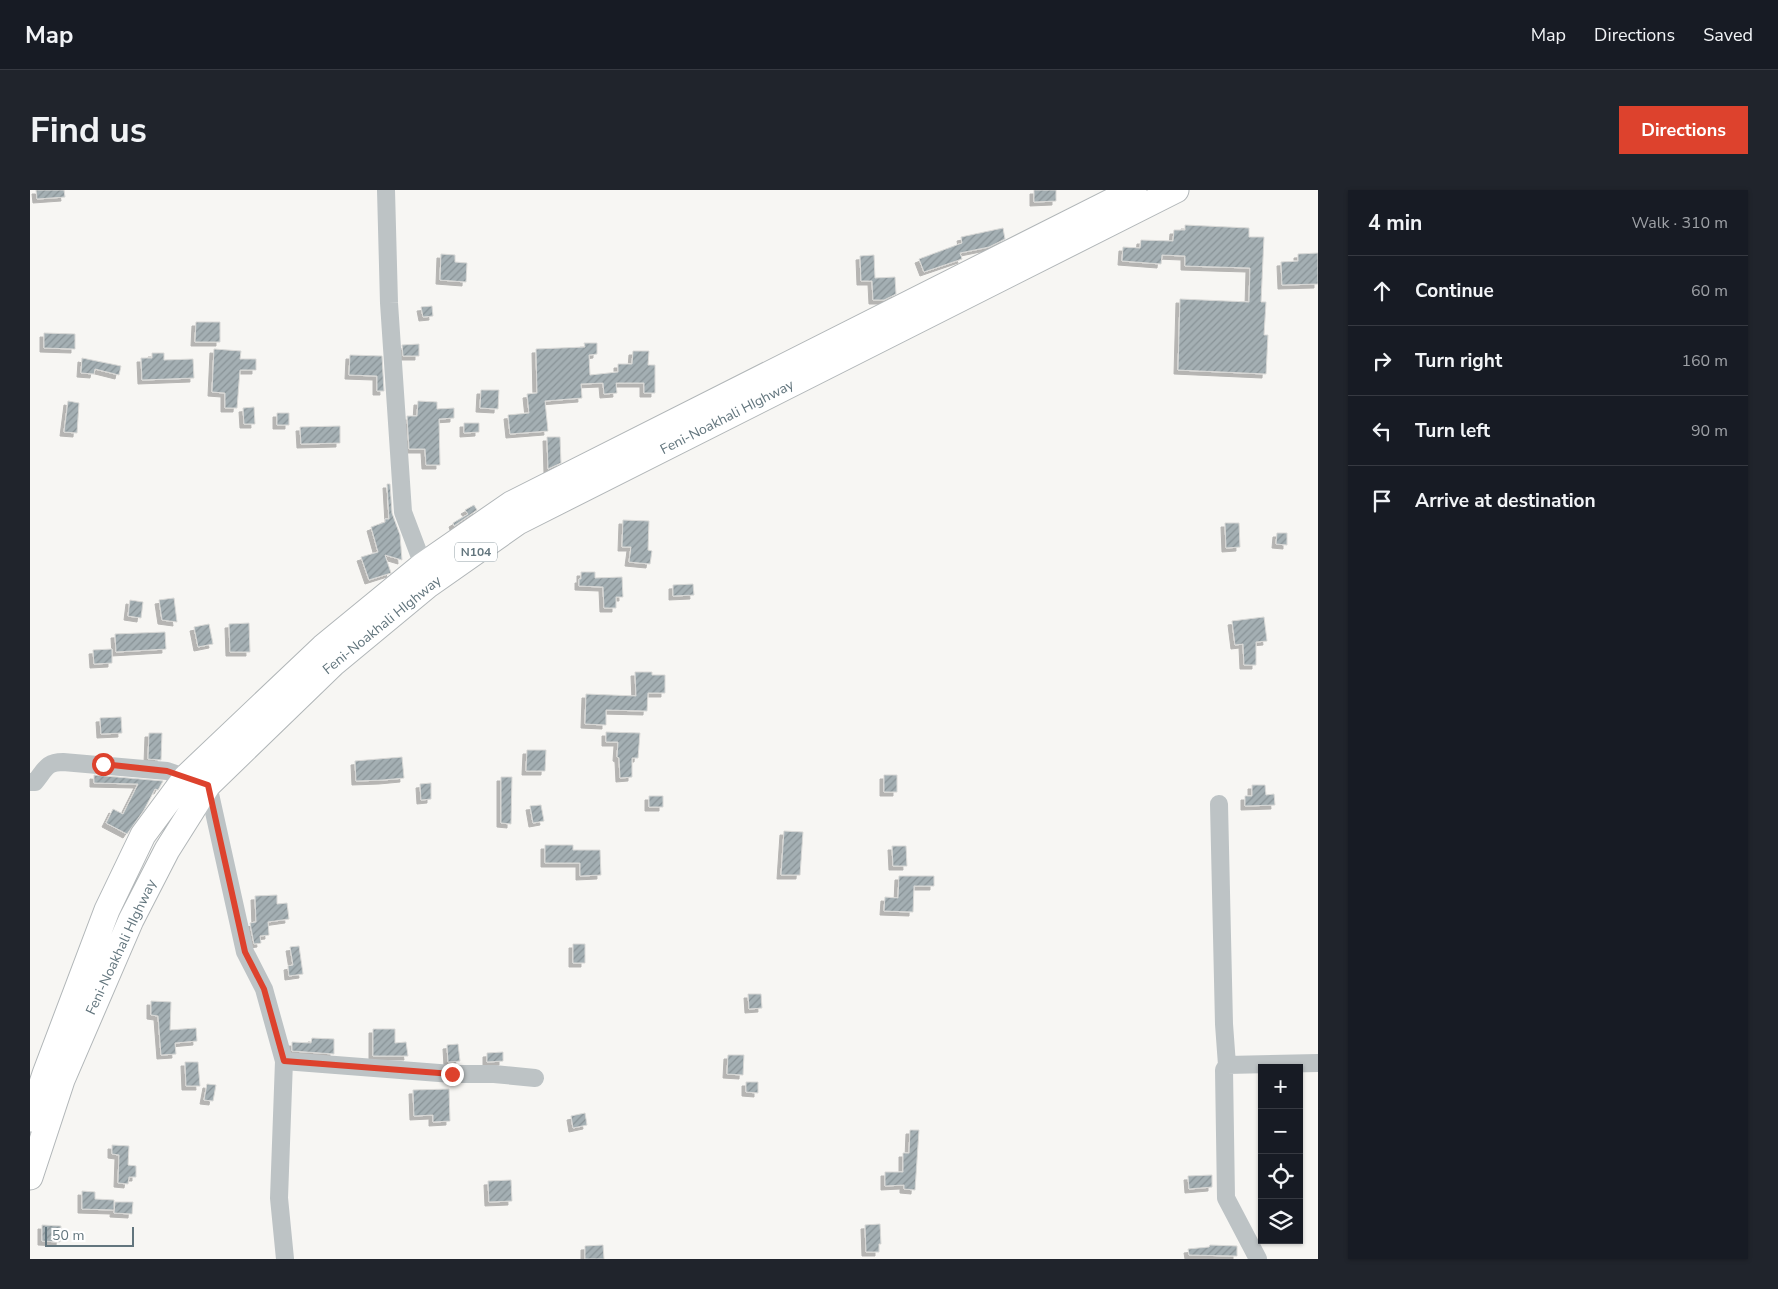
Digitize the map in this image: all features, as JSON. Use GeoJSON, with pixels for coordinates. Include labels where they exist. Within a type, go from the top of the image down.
{"type":"FeatureCollection","features":[{"type":"Feature","properties":{"kind":"highway","name":"Feni-Noakhali HIghway"},"geometry":{"type":"LineString","coordinates":[[30,1119],[45,1074],[108,910],[144,835],[197,781],[334,663],[425,576],[510,504],[1134,190]]}},
{"type":"Feature","properties":{"kind":"highway","name":"Feni-Noakhali HIghway"},"geometry":{"type":"LineString","coordinates":[[425,576],[518,522],[1176,190]]}},
{"type":"Feature","properties":{"kind":"highway","name":"Feni-Noakhali HIghway"},"geometry":{"type":"LineString","coordinates":[[30,1177],[62,1080],[131,920],[167,850],[197,781]]}},
{"type":"Feature","properties":{"kind":"street"},"geometry":{"type":"LineString","coordinates":[[386,190],[389,303],[403,512],[425,576]]}},
{"type":"Feature","properties":{"kind":"street"},"geometry":{"type":"LineString","coordinates":[[30,782],[35,782],[48,765],[55,762],[103,764],[167,771],[197,781],[245,952],[264,989],[284,1061],[279,1198],[285,1259]]}},
{"type":"Feature","properties":{"kind":"street"},"geometry":{"type":"LineString","coordinates":[[1219,804],[1224,1024],[1227,1065],[1224,1070],[1226,1198],[1258,1259]]}},
{"type":"Feature","properties":{"kind":"street"},"geometry":{"type":"LineString","coordinates":[[284,1061],[452,1074],[494,1074],[535,1078]]}},
{"type":"Feature","properties":{"kind":"street"},"geometry":{"type":"LineString","coordinates":[[1227,1065],[1318,1063]]}},
{"type":"Feature","properties":{"kind":"building"},"geometry":{"type":"Polygon","coordinates":[[[36,190],[64,190],[65,197],[37,199],[36,190]]]}},
{"type":"Feature","properties":{"kind":"building"},"geometry":{"type":"Polygon","coordinates":[[[1034,190],[1056,190],[1056,201],[1034,202],[1034,190]]]}},
{"type":"Feature","properties":{"kind":"building"},"geometry":{"type":"Polygon","coordinates":[[[1185,225],[1249,228],[1249,237],[1264,237],[1261,302],[1266,302],[1264,335],[1268,335],[1266,374],[1178,370],[1180,299],[1249,302],[1250,268],[1185,266],[1185,256],[1162,255],[1161,264],[1122,261],[1123,247],[1140,248],[1141,240],[1173,241],[1174,230],[1185,230],[1185,225]]]}},
{"type":"Feature","properties":{"kind":"building"},"geometry":{"type":"Polygon","coordinates":[[[1003,228],[1005,239],[989,247],[960,253],[962,259],[924,272],[919,259],[962,243],[961,237],[1003,228]]]}},
{"type":"Feature","properties":{"kind":"building"},"geometry":{"type":"Polygon","coordinates":[[[1318,253],[1318,284],[1282,285],[1281,262],[1298,261],[1298,254],[1318,253]]]}},
{"type":"Feature","properties":{"kind":"building"},"geometry":{"type":"Polygon","coordinates":[[[441,254],[455,255],[455,262],[467,263],[466,282],[440,280],[441,254]]]}},
{"type":"Feature","properties":{"kind":"building"},"geometry":{"type":"Polygon","coordinates":[[[874,255],[875,278],[895,277],[896,294],[884,300],[873,300],[872,281],[861,281],[860,256],[874,255]]]}},
{"type":"Feature","properties":{"kind":"building"},"geometry":{"type":"Polygon","coordinates":[[[432,306],[433,316],[423,317],[421,307],[432,306]]]}},
{"type":"Feature","properties":{"kind":"building"},"geometry":{"type":"Polygon","coordinates":[[[196,322],[220,322],[220,342],[195,342],[196,322]]]}},
{"type":"Feature","properties":{"kind":"building"},"geometry":{"type":"Polygon","coordinates":[[[44,333],[75,334],[75,349],[44,348],[44,333]]]}},
{"type":"Feature","properties":{"kind":"building"},"geometry":{"type":"Polygon","coordinates":[[[584,343],[597,343],[597,354],[589,355],[590,375],[618,372],[618,364],[632,364],[633,351],[649,351],[648,365],[655,365],[655,393],[644,393],[644,383],[616,383],[617,393],[604,394],[603,383],[581,384],[582,398],[545,401],[548,431],[510,434],[508,415],[529,413],[527,394],[537,393],[536,349],[585,347],[584,343]]]}},
{"type":"Feature","properties":{"kind":"building"},"geometry":{"type":"Polygon","coordinates":[[[419,344],[419,356],[403,356],[402,345],[419,344]]]}},
{"type":"Feature","properties":{"kind":"building"},"geometry":{"type":"Polygon","coordinates":[[[214,349],[241,351],[240,359],[256,359],[256,370],[240,370],[237,408],[225,408],[225,393],[212,392],[214,349]]]}},
{"type":"Feature","properties":{"kind":"building"},"geometry":{"type":"Polygon","coordinates":[[[152,353],[164,353],[164,360],[193,359],[194,378],[142,380],[141,358],[152,358],[152,353]]]}},
{"type":"Feature","properties":{"kind":"building"},"geometry":{"type":"Polygon","coordinates":[[[350,355],[382,356],[384,391],[377,391],[377,376],[349,375],[350,355]]]}},
{"type":"Feature","properties":{"kind":"building"},"geometry":{"type":"Polygon","coordinates":[[[82,358],[121,366],[119,375],[95,369],[94,374],[81,373],[82,358]]]}},
{"type":"Feature","properties":{"kind":"building"},"geometry":{"type":"Polygon","coordinates":[[[481,390],[499,390],[498,409],[480,408],[481,390]]]}},
{"type":"Feature","properties":{"kind":"building"},"geometry":{"type":"Polygon","coordinates":[[[68,401],[79,403],[77,433],[64,432],[68,401]]]}},
{"type":"Feature","properties":{"kind":"building"},"geometry":{"type":"Polygon","coordinates":[[[418,401],[437,402],[437,409],[454,408],[454,418],[439,419],[440,465],[426,465],[425,449],[409,449],[407,416],[417,416],[418,401]]]}},
{"type":"Feature","properties":{"kind":"building"},"geometry":{"type":"Polygon","coordinates":[[[254,407],[255,424],[244,424],[243,408],[254,407]]]}},
{"type":"Feature","properties":{"kind":"building"},"geometry":{"type":"Polygon","coordinates":[[[277,413],[289,413],[289,425],[277,425],[277,413]]]}},
{"type":"Feature","properties":{"kind":"building"},"geometry":{"type":"Polygon","coordinates":[[[464,423],[479,423],[479,432],[464,433],[464,423]]]}},
{"type":"Feature","properties":{"kind":"building"},"geometry":{"type":"Polygon","coordinates":[[[340,426],[340,443],[301,444],[300,427],[340,426]]]}},
{"type":"Feature","properties":{"kind":"building"},"geometry":{"type":"Polygon","coordinates":[[[547,437],[560,437],[561,463],[548,469],[547,437]]]}},
{"type":"Feature","properties":{"kind":"building"},"geometry":{"type":"Polygon","coordinates":[[[387,484],[390,484],[392,513],[400,535],[402,560],[385,555],[391,573],[369,580],[361,557],[378,552],[371,527],[385,522],[385,519],[389,519],[387,484]]]}},
{"type":"Feature","properties":{"kind":"building"},"geometry":{"type":"Polygon","coordinates":[[[474,505],[477,510],[454,526],[453,523],[468,514],[465,510],[474,505]]]}},
{"type":"Feature","properties":{"kind":"building"},"geometry":{"type":"Polygon","coordinates":[[[623,520],[649,521],[648,550],[652,551],[650,564],[629,562],[631,547],[622,547],[623,520]]]}},
{"type":"Feature","properties":{"kind":"building"},"geometry":{"type":"Polygon","coordinates":[[[1225,523],[1239,523],[1240,547],[1226,548],[1225,523]]]}},
{"type":"Feature","properties":{"kind":"building"},"geometry":{"type":"Polygon","coordinates":[[[1277,533],[1287,533],[1287,545],[1276,544],[1277,533]]]}},
{"type":"Feature","properties":{"kind":"building"},"geometry":{"type":"Polygon","coordinates":[[[581,572],[595,572],[595,578],[622,577],[623,597],[616,597],[616,608],[604,608],[603,587],[579,586],[581,572]]]}},
{"type":"Feature","properties":{"kind":"building"},"geometry":{"type":"Polygon","coordinates":[[[693,584],[694,595],[673,596],[673,585],[693,584]]]}},
{"type":"Feature","properties":{"kind":"building"},"geometry":{"type":"Polygon","coordinates":[[[174,598],[177,622],[162,620],[159,600],[174,598]]]}},
{"type":"Feature","properties":{"kind":"building"},"geometry":{"type":"Polygon","coordinates":[[[130,600],[143,602],[141,618],[128,616],[130,600]]]}},
{"type":"Feature","properties":{"kind":"building"},"geometry":{"type":"Polygon","coordinates":[[[1264,617],[1267,641],[1256,642],[1256,665],[1244,665],[1243,644],[1235,645],[1232,621],[1264,617]]]}},
{"type":"Feature","properties":{"kind":"building"},"geometry":{"type":"Polygon","coordinates":[[[249,623],[250,652],[230,652],[229,624],[249,623]]]}},
{"type":"Feature","properties":{"kind":"building"},"geometry":{"type":"Polygon","coordinates":[[[209,624],[213,644],[198,647],[194,627],[209,624]]]}},
{"type":"Feature","properties":{"kind":"building"},"geometry":{"type":"Polygon","coordinates":[[[165,632],[166,649],[116,652],[115,634],[165,632]]]}},
{"type":"Feature","properties":{"kind":"building"},"geometry":{"type":"Polygon","coordinates":[[[112,649],[112,663],[94,664],[93,650],[112,649]]]}},
{"type":"Feature","properties":{"kind":"building"},"geometry":{"type":"Polygon","coordinates":[[[635,672],[652,672],[652,675],[665,675],[665,693],[648,693],[647,711],[606,710],[606,725],[585,724],[586,694],[636,696],[635,672]]]}},
{"type":"Feature","properties":{"kind":"building"},"geometry":{"type":"Polygon","coordinates":[[[121,717],[122,733],[101,734],[100,718],[121,717]]]}},
{"type":"Feature","properties":{"kind":"building"},"geometry":{"type":"Polygon","coordinates":[[[606,732],[640,733],[638,758],[632,758],[632,777],[620,778],[619,758],[617,757],[618,742],[606,742],[606,732]]]}},
{"type":"Feature","properties":{"kind":"building"},"geometry":{"type":"Polygon","coordinates":[[[149,733],[162,733],[161,760],[148,759],[149,733]]]}},
{"type":"Feature","properties":{"kind":"building"},"geometry":{"type":"Polygon","coordinates":[[[527,750],[546,750],[545,771],[526,771],[527,750]]]}},
{"type":"Feature","properties":{"kind":"building"},"geometry":{"type":"Polygon","coordinates":[[[402,757],[404,778],[356,781],[355,761],[402,757]]]}},
{"type":"Feature","properties":{"kind":"building"},"geometry":{"type":"Polygon","coordinates":[[[94,775],[163,781],[158,790],[155,789],[144,810],[127,834],[106,823],[113,809],[123,814],[138,784],[94,783],[94,775]]]}},
{"type":"Feature","properties":{"kind":"building"},"geometry":{"type":"Polygon","coordinates":[[[884,775],[897,775],[897,792],[884,792],[884,775]]]}},
{"type":"Feature","properties":{"kind":"building"},"geometry":{"type":"Polygon","coordinates":[[[501,777],[512,777],[511,824],[501,823],[501,777]]]}},
{"type":"Feature","properties":{"kind":"building"},"geometry":{"type":"Polygon","coordinates":[[[431,783],[431,799],[421,800],[420,784],[431,783]]]}},
{"type":"Feature","properties":{"kind":"building"},"geometry":{"type":"Polygon","coordinates":[[[1252,785],[1265,785],[1266,795],[1274,794],[1275,805],[1245,806],[1245,796],[1252,796],[1252,785]]]}},
{"type":"Feature","properties":{"kind":"building"},"geometry":{"type":"Polygon","coordinates":[[[649,796],[663,796],[663,807],[649,807],[649,796]]]}},
{"type":"Feature","properties":{"kind":"building"},"geometry":{"type":"Polygon","coordinates":[[[541,805],[544,821],[533,823],[530,806],[541,805]]]}},
{"type":"Feature","properties":{"kind":"building"},"geometry":{"type":"Polygon","coordinates":[[[784,831],[803,832],[800,875],[781,875],[784,831]]]}},
{"type":"Feature","properties":{"kind":"building"},"geometry":{"type":"Polygon","coordinates":[[[545,845],[573,845],[573,850],[600,850],[601,875],[580,876],[580,863],[545,863],[545,845]]]}},
{"type":"Feature","properties":{"kind":"building"},"geometry":{"type":"Polygon","coordinates":[[[892,846],[906,846],[907,866],[893,866],[892,846]]]}},
{"type":"Feature","properties":{"kind":"building"},"geometry":{"type":"Polygon","coordinates":[[[899,876],[934,876],[934,886],[914,886],[913,912],[884,911],[885,897],[898,898],[899,876]]]}},
{"type":"Feature","properties":{"kind":"building"},"geometry":{"type":"Polygon","coordinates":[[[277,895],[277,904],[287,903],[289,919],[268,922],[269,935],[260,936],[261,943],[254,944],[250,923],[256,922],[255,896],[277,895]]]}},
{"type":"Feature","properties":{"kind":"building"},"geometry":{"type":"Polygon","coordinates":[[[573,944],[585,944],[585,963],[573,963],[573,944]]]}},
{"type":"Feature","properties":{"kind":"building"},"geometry":{"type":"Polygon","coordinates":[[[299,946],[303,974],[289,976],[288,966],[293,965],[290,947],[299,946]]]}},
{"type":"Feature","properties":{"kind":"building"},"geometry":{"type":"Polygon","coordinates":[[[748,994],[761,994],[762,1008],[749,1009],[748,994]]]}},
{"type":"Feature","properties":{"kind":"building"},"geometry":{"type":"Polygon","coordinates":[[[151,1001],[171,1002],[170,1030],[196,1028],[197,1041],[175,1043],[176,1054],[161,1055],[158,1016],[151,1015],[151,1001]]]}},
{"type":"Feature","properties":{"kind":"building"},"geometry":{"type":"Polygon","coordinates":[[[373,1029],[395,1029],[395,1043],[406,1042],[408,1056],[373,1056],[373,1029]]]}},
{"type":"Feature","properties":{"kind":"building"},"geometry":{"type":"Polygon","coordinates":[[[312,1038],[334,1039],[334,1054],[292,1051],[292,1042],[311,1043],[312,1038]]]}},
{"type":"Feature","properties":{"kind":"building"},"geometry":{"type":"Polygon","coordinates":[[[458,1044],[460,1061],[448,1062],[447,1045],[458,1044]]]}},
{"type":"Feature","properties":{"kind":"building"},"geometry":{"type":"Polygon","coordinates":[[[503,1052],[503,1061],[487,1062],[487,1053],[503,1052]]]}},
{"type":"Feature","properties":{"kind":"building"},"geometry":{"type":"Polygon","coordinates":[[[728,1055],[744,1055],[743,1075],[727,1074],[728,1055]]]}},
{"type":"Feature","properties":{"kind":"building"},"geometry":{"type":"Polygon","coordinates":[[[185,1062],[198,1062],[200,1086],[186,1086],[185,1062]]]}},
{"type":"Feature","properties":{"kind":"building"},"geometry":{"type":"Polygon","coordinates":[[[746,1082],[758,1082],[758,1093],[746,1092],[746,1082]]]}},
{"type":"Feature","properties":{"kind":"building"},"geometry":{"type":"Polygon","coordinates":[[[207,1084],[216,1085],[213,1101],[204,1100],[207,1084]]]}},
{"type":"Feature","properties":{"kind":"building"},"geometry":{"type":"Polygon","coordinates":[[[449,1089],[450,1121],[433,1122],[433,1115],[414,1116],[413,1090],[449,1089]]]}},
{"type":"Feature","properties":{"kind":"building"},"geometry":{"type":"Polygon","coordinates":[[[585,1113],[587,1125],[573,1128],[571,1116],[585,1113]]]}},
{"type":"Feature","properties":{"kind":"building"},"geometry":{"type":"Polygon","coordinates":[[[910,1130],[919,1130],[915,1190],[904,1189],[904,1185],[885,1186],[885,1172],[903,1172],[903,1153],[909,1153],[910,1130]]]}},
{"type":"Feature","properties":{"kind":"building"},"geometry":{"type":"Polygon","coordinates":[[[112,1145],[129,1146],[128,1165],[136,1166],[136,1177],[129,1177],[128,1184],[118,1183],[119,1155],[112,1154],[112,1145]]]}},
{"type":"Feature","properties":{"kind":"building"},"geometry":{"type":"Polygon","coordinates":[[[1212,1175],[1212,1187],[1189,1189],[1188,1176],[1212,1175]]]}},
{"type":"Feature","properties":{"kind":"building"},"geometry":{"type":"Polygon","coordinates":[[[511,1180],[512,1201],[489,1202],[488,1181],[511,1180]]]}},
{"type":"Feature","properties":{"kind":"building"},"geometry":{"type":"Polygon","coordinates":[[[82,1191],[95,1192],[95,1199],[114,1200],[114,1210],[82,1209],[82,1191]]]}},
{"type":"Feature","properties":{"kind":"building"},"geometry":{"type":"Polygon","coordinates":[[[115,1202],[133,1202],[132,1214],[114,1213],[115,1202]]]}},
{"type":"Feature","properties":{"kind":"building"},"geometry":{"type":"Polygon","coordinates":[[[880,1224],[881,1244],[879,1244],[879,1252],[866,1252],[865,1225],[880,1224]]]}},
{"type":"Feature","properties":{"kind":"building"},"geometry":{"type":"Polygon","coordinates":[[[42,1225],[61,1226],[60,1242],[42,1241],[42,1225]]]}},
{"type":"Feature","properties":{"kind":"building"},"geometry":{"type":"Polygon","coordinates":[[[603,1245],[604,1259],[585,1259],[585,1246],[603,1245]]]}},
{"type":"Feature","properties":{"kind":"building"},"geometry":{"type":"Polygon","coordinates":[[[1210,1245],[1237,1246],[1237,1256],[1189,1255],[1188,1249],[1209,1247],[1210,1245]]]}},
{"type":"Feature","properties":{"kind":"route"},"geometry":{"type":"LineString","coordinates":[[103,764],[167,771],[208,785],[245,952],[264,989],[284,1061],[452,1074]]}}]}
